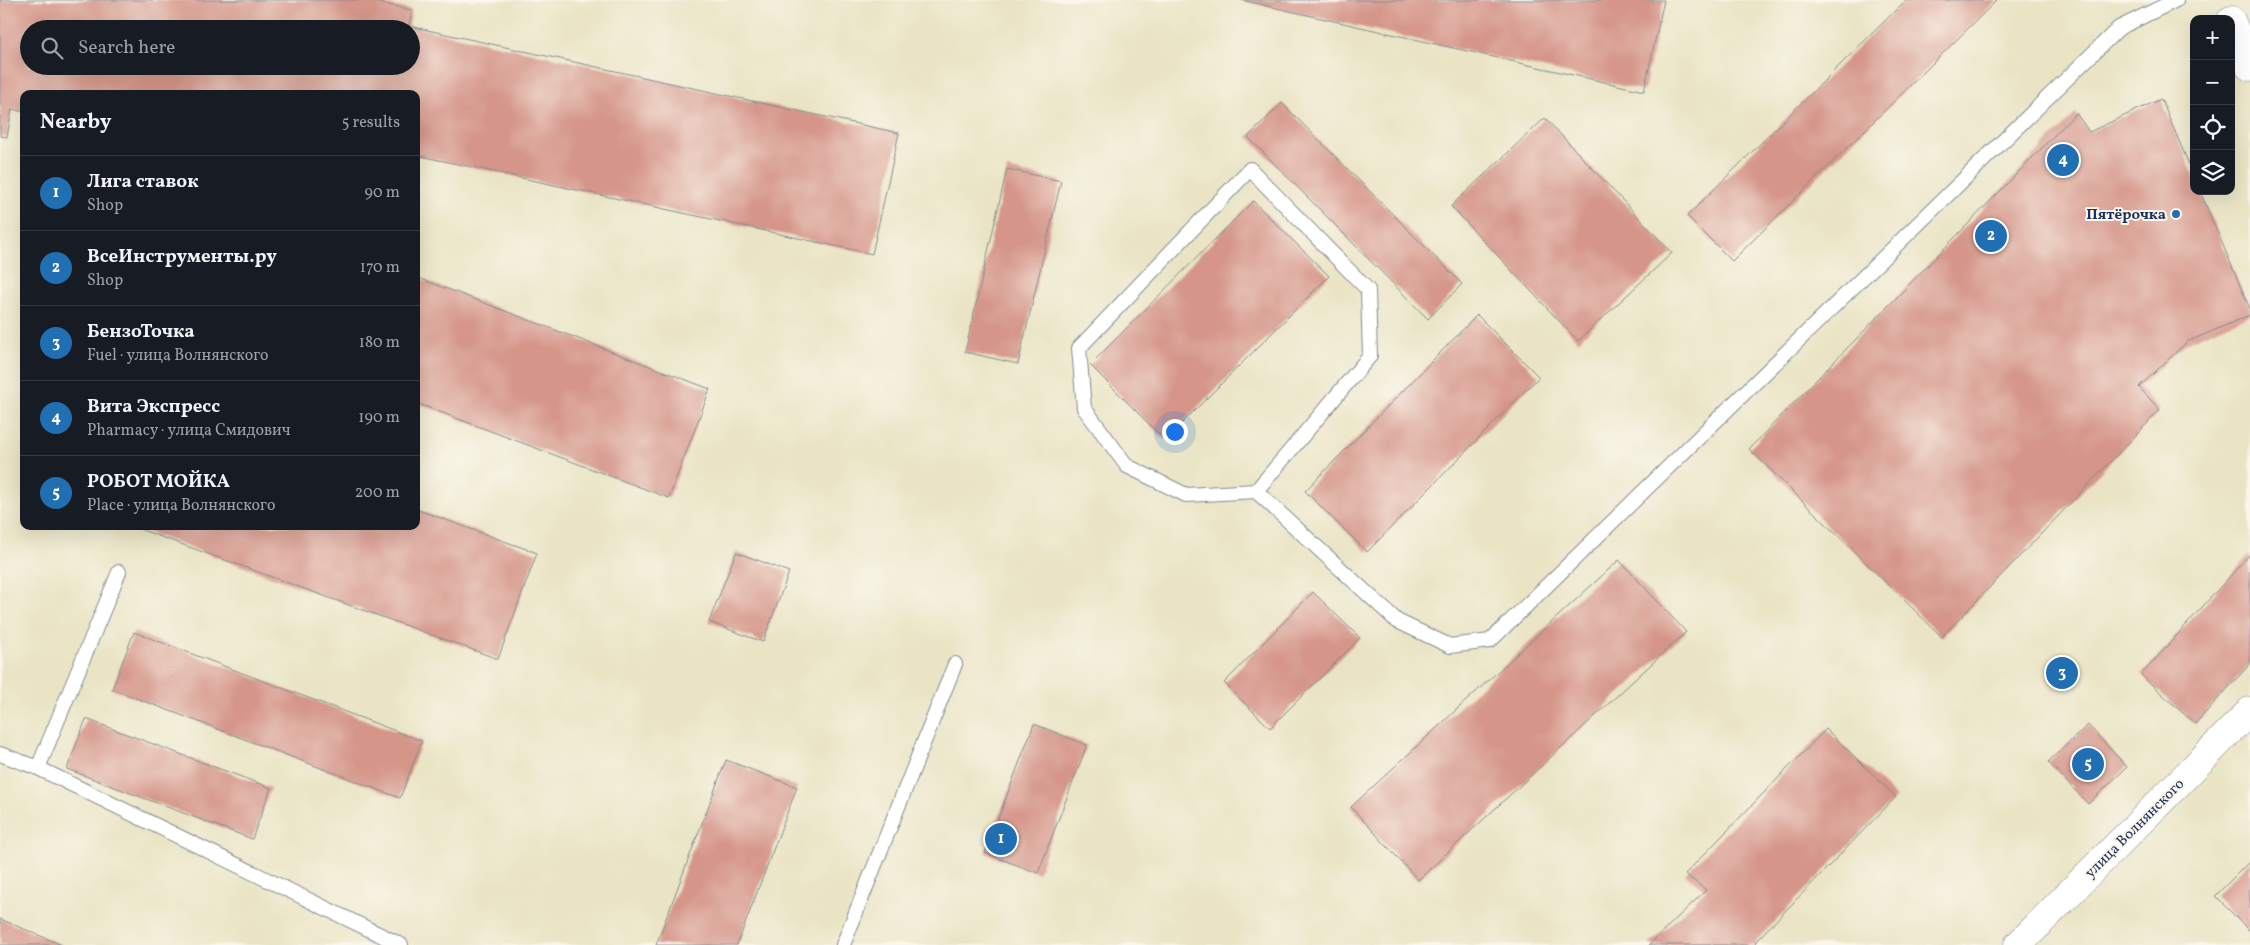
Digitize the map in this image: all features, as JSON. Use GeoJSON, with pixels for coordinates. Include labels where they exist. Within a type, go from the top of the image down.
{"type":"FeatureCollection","features":[{"type":"Feature","properties":{"kind":"street"},"geometry":{"type":"LineString","coordinates":[[2223,0],[2229,15]]}},
{"type":"Feature","properties":{"kind":"street"},"geometry":{"type":"LineString","coordinates":[[2235,29],[2250,67]]}},
{"type":"Feature","properties":{"kind":"street","name":"улица Волнянского"},"geometry":{"type":"LineString","coordinates":[[2018,945],[2250,711]]}},
{"type":"Feature","properties":{"kind":"lane"},"geometry":{"type":"LineString","coordinates":[[1256,491],[1370,356],[1370,312],[1368,290],[1250,170],[1079,348],[1084,408],[1127,466],[1186,495],[1256,491],[1397,621],[1450,646],[1490,641],[2119,28],[2176,0]]}},
{"type":"Feature","properties":{"kind":"lane"},"geometry":{"type":"LineString","coordinates":[[38,768],[118,572]]}},
{"type":"Feature","properties":{"kind":"lane"},"geometry":{"type":"LineString","coordinates":[[843,945],[955,664]]}},
{"type":"Feature","properties":{"kind":"lane"},"geometry":{"type":"LineString","coordinates":[[0,754],[38,768],[401,945]]}},
{"type":"Feature","properties":{"kind":"building"},"geometry":{"type":"Polygon","coordinates":[[[0,0],[366,0],[412,10],[410,20],[20,20],[20,75],[420,75],[420,28],[899,133],[872,254],[420,156],[420,90],[20,90],[20,111],[12,109],[7,137],[0,136],[0,0]]]}},
{"type":"Feature","properties":{"kind":"building"},"geometry":{"type":"Polygon","coordinates":[[[1241,0],[1664,0],[1644,91],[1241,0]]]}},
{"type":"Feature","properties":{"kind":"building"},"geometry":{"type":"Polygon","coordinates":[[[1906,0],[1997,0],[1732,261],[1687,216],[1906,0]]]}},
{"type":"Feature","properties":{"kind":"building"},"geometry":{"type":"Polygon","coordinates":[[[2161,99],[2190,167],[2190,195],[2202,195],[2250,309],[2250,315],[2187,342],[2139,387],[2160,410],[1942,637],[1749,449],[2076,113],[2089,132],[2161,99]]]}},
{"type":"Feature","properties":{"kind":"building"},"geometry":{"type":"Polygon","coordinates":[[[1282,103],[1462,284],[1428,319],[1248,137],[1282,103]]]}},
{"type":"Feature","properties":{"kind":"building"},"geometry":{"type":"Polygon","coordinates":[[[1545,118],[1672,253],[1578,341],[1451,206],[1545,118]]]}},
{"type":"Feature","properties":{"kind":"building"},"geometry":{"type":"Polygon","coordinates":[[[1007,169],[1061,181],[1018,364],[965,352],[1007,169]]]}},
{"type":"Feature","properties":{"kind":"building"},"geometry":{"type":"Polygon","coordinates":[[[1253,201],[1329,276],[1165,440],[1090,365],[1253,201]]]}},
{"type":"Feature","properties":{"kind":"building"},"geometry":{"type":"Polygon","coordinates":[[[420,279],[710,389],[669,498],[420,405],[420,279]]]}},
{"type":"Feature","properties":{"kind":"building"},"geometry":{"type":"Polygon","coordinates":[[[1477,315],[1539,377],[1367,552],[1305,491],[1477,315]]]}},
{"type":"Feature","properties":{"kind":"building"},"geometry":{"type":"Polygon","coordinates":[[[420,510],[537,553],[498,659],[142,530],[420,530],[420,510]]]}},
{"type":"Feature","properties":{"kind":"building"},"geometry":{"type":"Polygon","coordinates":[[[736,552],[789,572],[763,642],[709,622],[736,552]]]}},
{"type":"Feature","properties":{"kind":"building"},"geometry":{"type":"Polygon","coordinates":[[[2250,554],[2250,664],[2195,724],[2141,675],[2250,554]]]}},
{"type":"Feature","properties":{"kind":"building"},"geometry":{"type":"Polygon","coordinates":[[[1619,560],[1686,632],[1418,880],[1351,807],[1619,560]]]}},
{"type":"Feature","properties":{"kind":"building"},"geometry":{"type":"Polygon","coordinates":[[[1313,592],[1360,638],[1270,728],[1224,683],[1313,592]]]}},
{"type":"Feature","properties":{"kind":"building"},"geometry":{"type":"Polygon","coordinates":[[[134,632],[422,741],[400,798],[112,689],[134,632]]]}},
{"type":"Feature","properties":{"kind":"building"},"geometry":{"type":"Polygon","coordinates":[[[86,719],[271,788],[252,839],[67,769],[86,719]]]}},
{"type":"Feature","properties":{"kind":"building"},"geometry":{"type":"Polygon","coordinates":[[[1034,724],[1087,745],[1038,873],[985,853],[1034,724]]]}},
{"type":"Feature","properties":{"kind":"building"},"geometry":{"type":"Polygon","coordinates":[[[2088,725],[2127,767],[2088,804],[2048,762],[2088,725]]]}},
{"type":"Feature","properties":{"kind":"building"},"geometry":{"type":"Polygon","coordinates":[[[1826,729],[1896,797],[1755,942],[1758,945],[1649,945],[1706,890],[1685,874],[1826,729]]]}},
{"type":"Feature","properties":{"kind":"building"},"geometry":{"type":"Polygon","coordinates":[[[726,760],[797,787],[737,945],[656,945],[726,760]]]}},
{"type":"Feature","properties":{"kind":"building"},"geometry":{"type":"Polygon","coordinates":[[[2250,861],[2250,931],[2215,896],[2250,861]]]}},
{"type":"Feature","properties":{"kind":"building"},"geometry":{"type":"Polygon","coordinates":[[[0,919],[62,945],[0,945],[0,919]]]}},
{"type":"Feature","properties":{"kind":"place","name":"Вита Экспресс"},"geometry":{"type":"Point","coordinates":[2063,160]}},
{"type":"Feature","properties":{"kind":"place","name":"Пятёрочка"},"geometry":{"type":"Point","coordinates":[2176,214]}},
{"type":"Feature","properties":{"kind":"place","name":"ВсеИнструменты.ру"},"geometry":{"type":"Point","coordinates":[1991,236]}},
{"type":"Feature","properties":{"kind":"place","name":"БензоТочка"},"geometry":{"type":"Point","coordinates":[2062,673]}},
{"type":"Feature","properties":{"kind":"place","name":"РОБОТ МОЙКА"},"geometry":{"type":"Point","coordinates":[2088,764]}},
{"type":"Feature","properties":{"kind":"place","name":"Лига ставок"},"geometry":{"type":"Point","coordinates":[1001,839]}}]}
